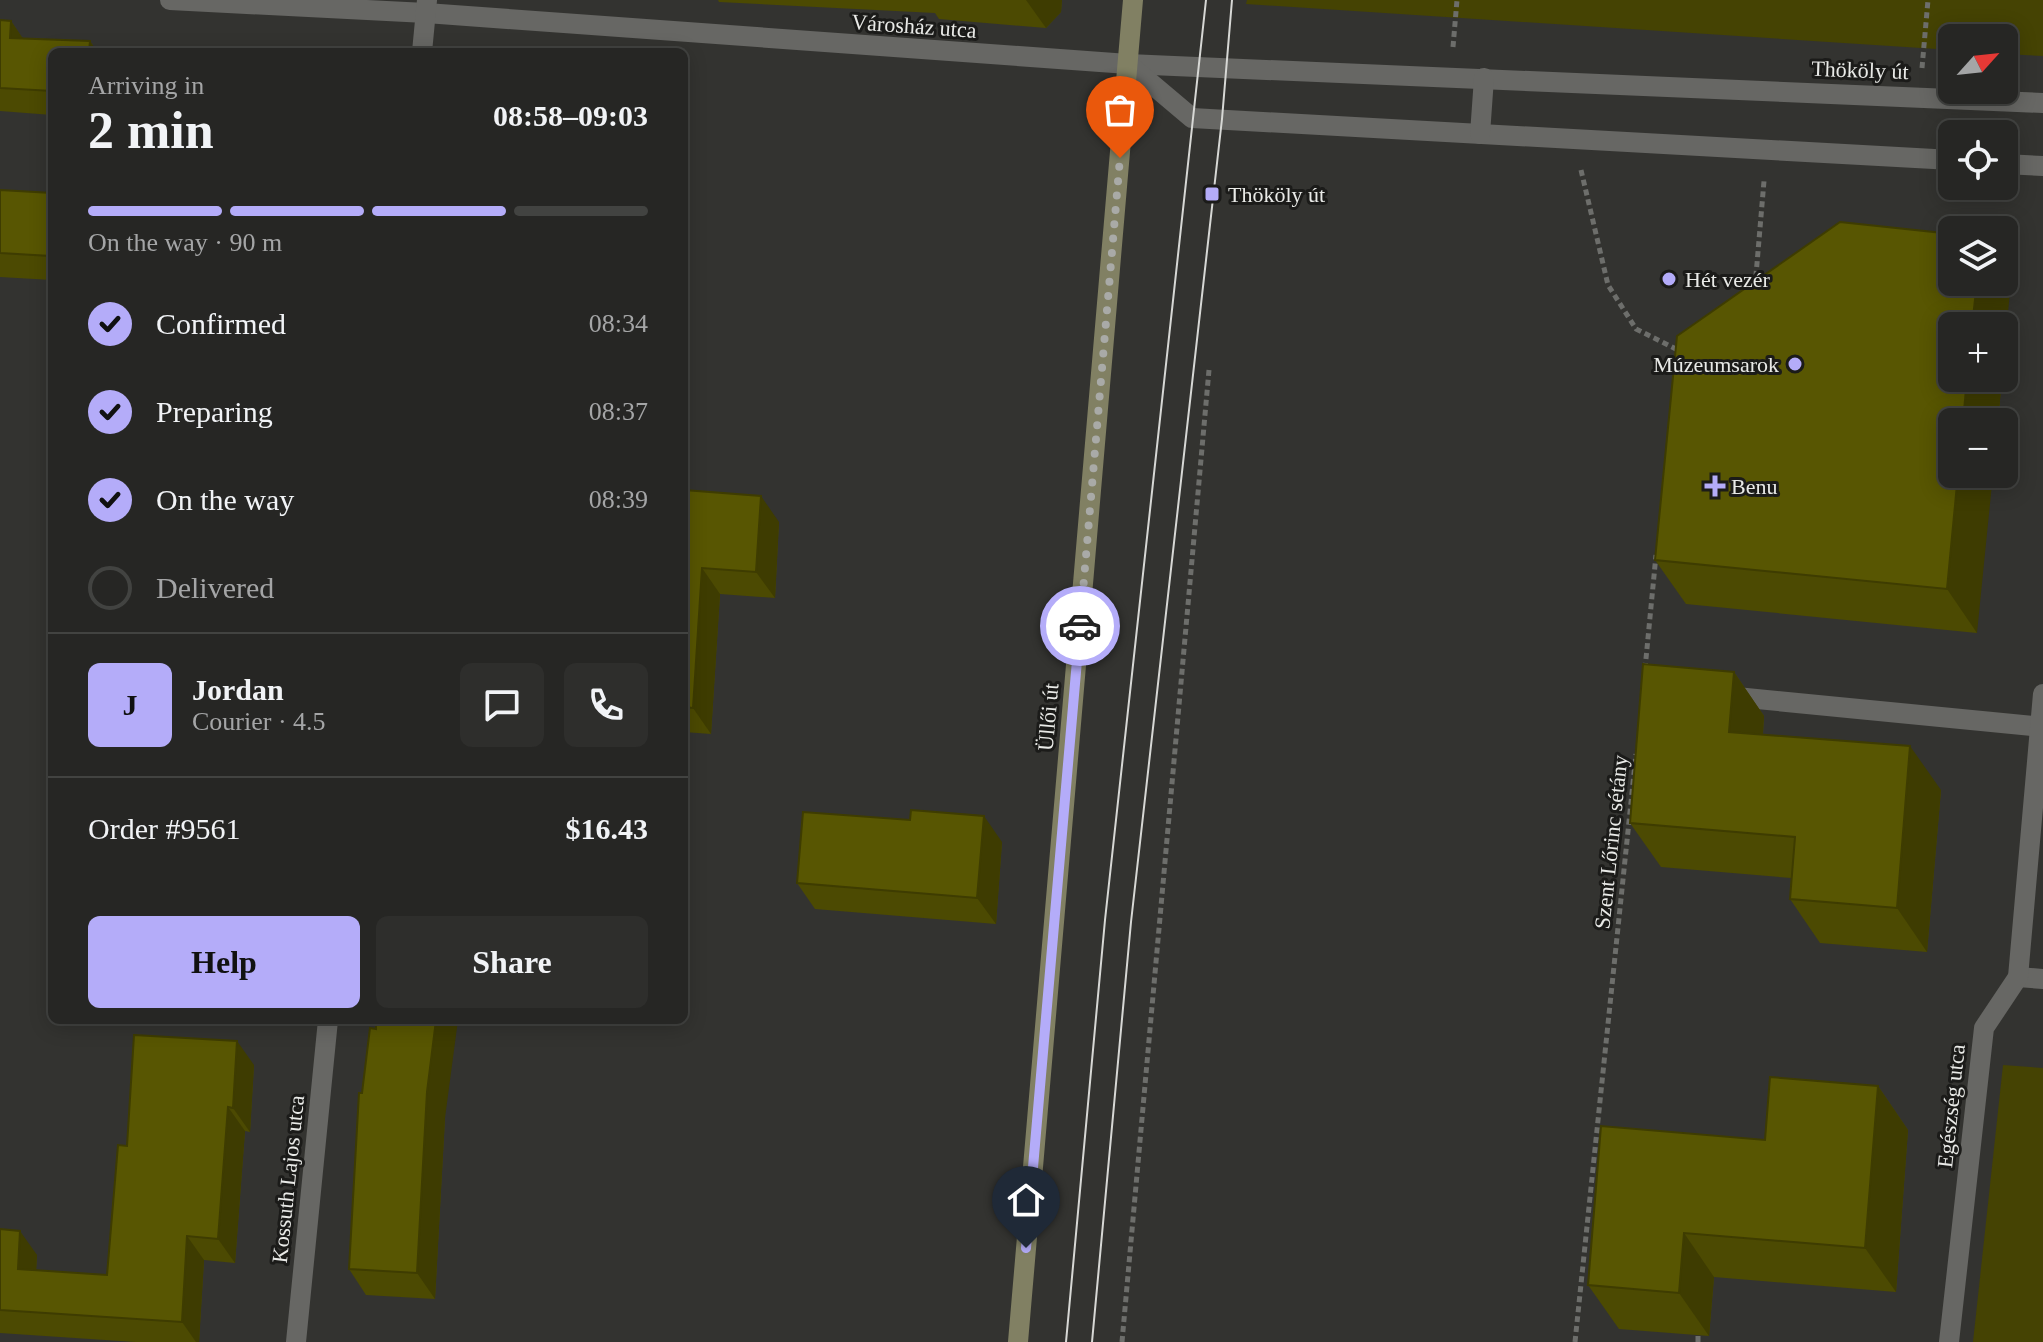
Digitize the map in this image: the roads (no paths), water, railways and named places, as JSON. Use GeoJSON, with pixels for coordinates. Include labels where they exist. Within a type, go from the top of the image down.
{"type":"FeatureCollection","features":[{"type":"Feature","properties":{"kind":"main road","name":"Üllői út"},"geometry":{"type":"LineString","coordinates":[[1018,1342],[1133,0]]}},
{"type":"Feature","properties":{"kind":"street","name":"Városház utca"},"geometry":{"type":"LineString","coordinates":[[170,0],[427,6],[1128,64]]}},
{"type":"Feature","properties":{"kind":"street"},"geometry":{"type":"LineString","coordinates":[[422,48],[427,6]]}},
{"type":"Feature","properties":{"kind":"street"},"geometry":{"type":"LineString","coordinates":[[1128,64],[1192,118],[1938,159]]}},
{"type":"Feature","properties":{"kind":"street","name":"Thököly út"},"geometry":{"type":"LineString","coordinates":[[1128,64],[2043,103]]}},
{"type":"Feature","properties":{"kind":"street"},"geometry":{"type":"LineString","coordinates":[[1480,134],[1484,78]]}},
{"type":"Feature","properties":{"kind":"street"},"geometry":{"type":"LineString","coordinates":[[2018,165],[2043,166]]}},
{"type":"Feature","properties":{"kind":"street","name":"Egészség utca"},"geometry":{"type":"LineString","coordinates":[[1949,1342],[1984,1028],[2018,977],[2043,694]]}},
{"type":"Feature","properties":{"kind":"street"},"geometry":{"type":"LineString","coordinates":[[1706,695],[2041,727]]}},
{"type":"Feature","properties":{"kind":"street"},"geometry":{"type":"LineString","coordinates":[[2018,977],[2043,979]]}},
{"type":"Feature","properties":{"kind":"street","name":"Kossuth Lajos utca"},"geometry":{"type":"LineString","coordinates":[[296,1342],[328,1024]]}},
{"type":"Feature","properties":{"kind":"tram line"},"geometry":{"type":"LineString","coordinates":[[1066,1342],[1105,920],[1206,0]]}},
{"type":"Feature","properties":{"kind":"tram line"},"geometry":{"type":"LineString","coordinates":[[1092,1342],[1131,922],[1222,119],[1232,0]]}},
{"type":"Feature","properties":{"kind":"place","name":"Thököly út"},"geometry":{"type":"Point","coordinates":[1212,194]}},
{"type":"Feature","properties":{"kind":"place","name":"Hét vezér"},"geometry":{"type":"Point","coordinates":[1669,279]}},
{"type":"Feature","properties":{"kind":"place","name":"Múzeumsarok"},"geometry":{"type":"Point","coordinates":[1795,364]}},
{"type":"Feature","properties":{"kind":"place","name":"Benu"},"geometry":{"type":"Point","coordinates":[1715,486]}}]}
